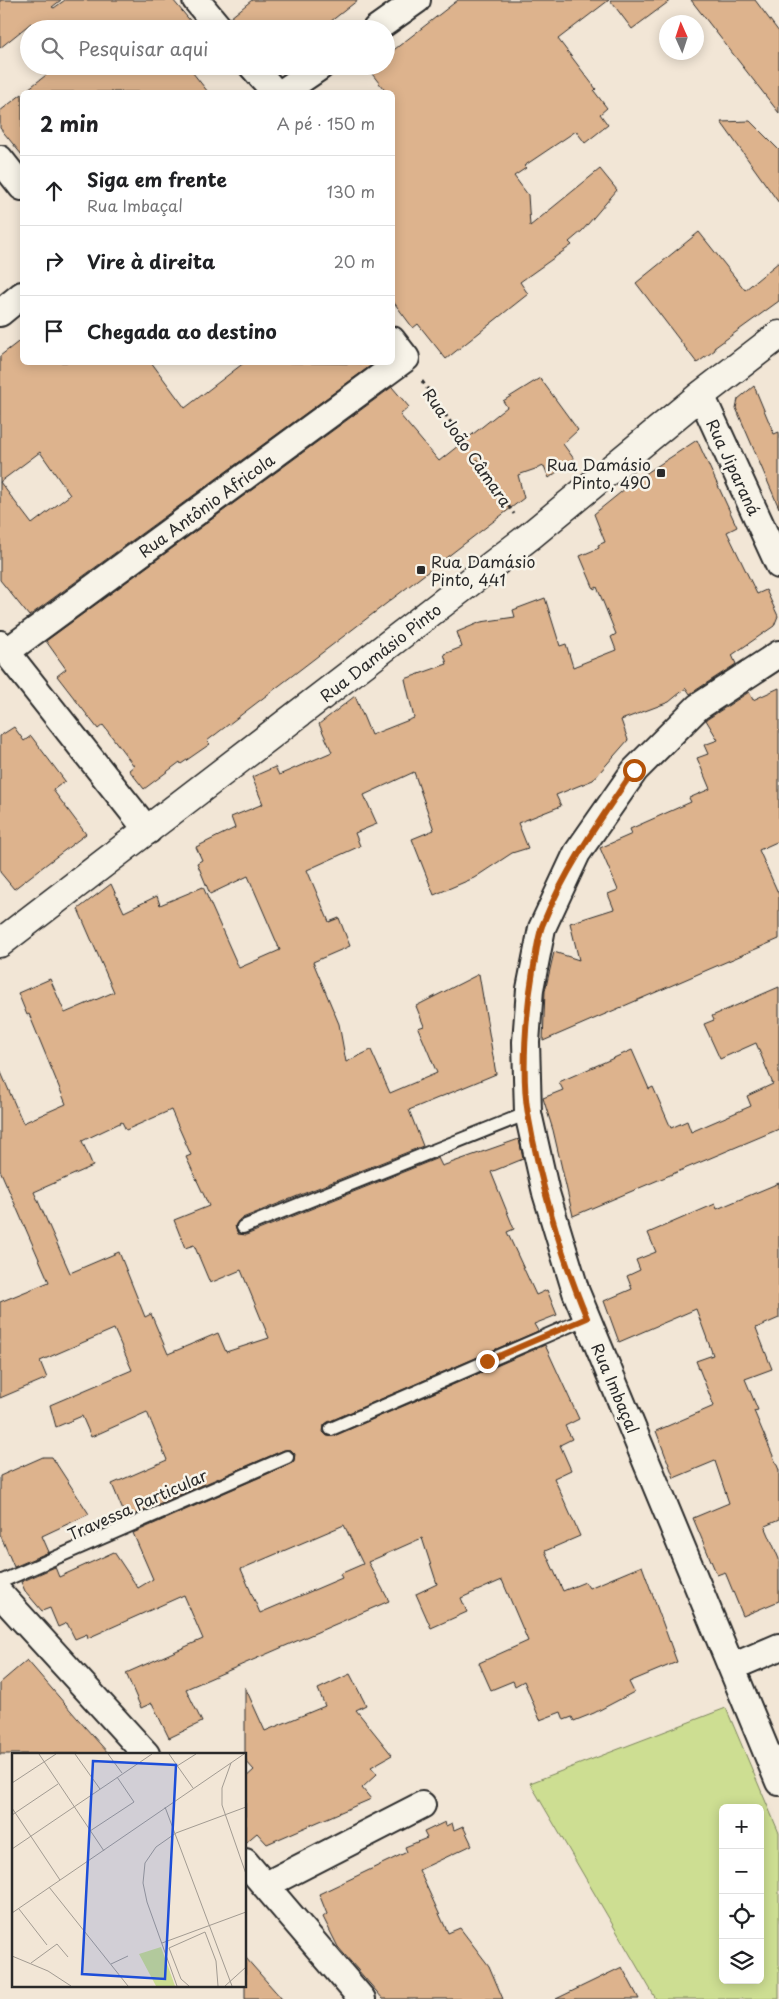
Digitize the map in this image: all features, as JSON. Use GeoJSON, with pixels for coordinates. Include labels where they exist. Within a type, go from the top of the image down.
{"type":"FeatureCollection","features":[{"type":"Feature","properties":{"kind":"street"},"geometry":{"type":"LineString","coordinates":[[196,0],[213,20]]}},
{"type":"Feature","properties":{"kind":"street"},"geometry":{"type":"LineString","coordinates":[[389,20],[417,0]]}},
{"type":"Feature","properties":{"kind":"street"},"geometry":{"type":"LineString","coordinates":[[260,75],[273,90]]}},
{"type":"Feature","properties":{"kind":"street"},"geometry":{"type":"LineString","coordinates":[[286,90],[308,75]]}},
{"type":"Feature","properties":{"kind":"street"},"geometry":{"type":"LineString","coordinates":[[0,160],[20,185]]}},
{"type":"Feature","properties":{"kind":"street"},"geometry":{"type":"LineString","coordinates":[[0,313],[20,297]]}},
{"type":"Feature","properties":{"kind":"street","name":"Rua Damásio Pinto"},"geometry":{"type":"LineString","coordinates":[[0,943],[530,536],[701,395],[779,336]]}},
{"type":"Feature","properties":{"kind":"street","name":"Rua Antônio Africola"},"geometry":{"type":"LineString","coordinates":[[3,648],[379,365]]}},
{"type":"Feature","properties":{"kind":"street","name":"Rua Jiparaná"},"geometry":{"type":"LineString","coordinates":[[701,395],[779,565]]}},
{"type":"Feature","properties":{"kind":"street"},"geometry":{"type":"LineString","coordinates":[[3,648],[148,831]]}},
{"type":"Feature","properties":{"kind":"street","name":"Rua Imbaçal"},"geometry":{"type":"LineString","coordinates":[[779,654],[698,707],[634,770],[577,853],[542,928],[530,989],[526,1042],[528,1113],[549,1202],[576,1292],[779,1782]]}},
{"type":"Feature","properties":{"kind":"street"},"geometry":{"type":"LineString","coordinates":[[0,1594],[145,1753]]}},
{"type":"Feature","properties":{"kind":"street"},"geometry":{"type":"LineString","coordinates":[[732,1667],[779,1647]]}},
{"type":"Feature","properties":{"kind":"street"},"geometry":{"type":"LineString","coordinates":[[266,1885],[422,1805]]}},
{"type":"Feature","properties":{"kind":"street"},"geometry":{"type":"LineString","coordinates":[[246,1863],[362,1999]]}},
{"type":"Feature","properties":{"kind":"lane"},"geometry":{"type":"LineString","coordinates":[[243,1227],[528,1113]]}},
{"type":"Feature","properties":{"kind":"lane"},"geometry":{"type":"LineString","coordinates":[[330,1429],[587,1318]]}},
{"type":"Feature","properties":{"kind":"lane","name":"Travessa Particular"},"geometry":{"type":"LineString","coordinates":[[0,1582],[287,1457]]}},
{"type":"Feature","properties":{"kind":"path","name":"Rua João Câmara"},"geometry":{"type":"LineString","coordinates":[[400,349],[476,462],[530,536]]}},
{"type":"Feature","properties":{"kind":"green space"},"geometry":{"type":"Polygon","coordinates":[[[726,1708],[779,1833],[779,1999],[656,1999],[530,1783],[726,1708]]]}},
{"type":"Feature","properties":{"kind":"building"},"geometry":{"type":"Polygon","coordinates":[[[0,0],[61,0],[52,7],[54,8],[65,0],[173,0],[190,20],[20,20],[20,32],[0,48],[0,0]]]}},
{"type":"Feature","properties":{"kind":"building"},"geometry":{"type":"Polygon","coordinates":[[[252,0],[358,0],[332,20],[231,20],[230,18],[252,0]]]}},
{"type":"Feature","properties":{"kind":"building"},"geometry":{"type":"Polygon","coordinates":[[[458,0],[609,0],[558,39],[596,89],[594,91],[607,108],[600,114],[608,125],[585,143],[576,131],[524,166],[526,168],[514,176],[528,195],[530,226],[600,169],[617,190],[582,231],[569,242],[572,245],[520,282],[528,294],[446,359],[418,324],[413,328],[395,304],[395,90],[384,90],[373,75],[395,75],[395,49],[458,0]]]}},
{"type":"Feature","properties":{"kind":"building"},"geometry":{"type":"Polygon","coordinates":[[[610,0],[671,0],[632,29],[610,0]]]}},
{"type":"Feature","properties":{"kind":"building"},"geometry":{"type":"Polygon","coordinates":[[[691,0],[755,0],[779,32],[779,113],[704,15],[691,0]]]}},
{"type":"Feature","properties":{"kind":"building"},"geometry":{"type":"Polygon","coordinates":[[[46,75],[195,75],[206,90],[27,90],[46,75]]]}},
{"type":"Feature","properties":{"kind":"building"},"geometry":{"type":"Polygon","coordinates":[[[20,96],[20,153],[0,128],[0,111],[20,96]]]}},
{"type":"Feature","properties":{"kind":"building"},"geometry":{"type":"Polygon","coordinates":[[[750,121],[779,150],[779,203],[721,122],[750,121]]]}},
{"type":"Feature","properties":{"kind":"building"},"geometry":{"type":"Polygon","coordinates":[[[699,232],[745,290],[779,262],[779,301],[714,348],[715,350],[697,363],[636,283],[699,232]]]}},
{"type":"Feature","properties":{"kind":"building"},"geometry":{"type":"Polygon","coordinates":[[[20,341],[20,365],[153,365],[185,408],[241,365],[372,365],[29,616],[0,580],[0,356],[20,341]],[[40,452],[0,482],[32,524],[70,495],[40,452]]]}},
{"type":"Feature","properties":{"kind":"building"},"geometry":{"type":"Polygon","coordinates":[[[540,378],[578,430],[563,444],[574,459],[549,478],[544,466],[518,475],[524,498],[207,741],[210,744],[181,764],[180,762],[144,789],[129,770],[134,766],[103,725],[98,729],[57,676],[66,669],[46,641],[392,387],[409,407],[400,415],[439,461],[507,407],[503,401],[540,378]]]}},
{"type":"Feature","properties":{"kind":"building"},"geometry":{"type":"Polygon","coordinates":[[[754,386],[774,434],[779,432],[779,508],[736,408],[738,399],[754,386]]]}},
{"type":"Feature","properties":{"kind":"building"},"geometry":{"type":"Polygon","coordinates":[[[697,440],[737,527],[727,532],[757,594],[766,590],[778,616],[774,626],[732,655],[736,664],[690,694],[686,688],[669,702],[621,720],[628,740],[593,780],[556,795],[561,806],[518,823],[528,848],[512,853],[474,878],[434,895],[412,839],[434,830],[414,772],[364,795],[377,824],[355,833],[360,846],[307,870],[329,922],[339,918],[350,946],[313,962],[339,1024],[346,1062],[371,1050],[390,1093],[437,1073],[418,1028],[424,1026],[416,1006],[479,974],[496,1074],[409,1110],[423,1146],[240,1219],[235,1226],[238,1234],[246,1235],[438,1158],[442,1166],[519,1139],[523,1159],[491,1172],[514,1229],[507,1232],[536,1295],[547,1290],[557,1315],[534,1324],[538,1331],[328,1422],[324,1425],[323,1432],[327,1436],[334,1436],[545,1345],[579,1419],[565,1426],[572,1439],[560,1445],[571,1470],[554,1478],[580,1536],[545,1551],[563,1591],[585,1582],[589,1588],[642,1566],[677,1662],[629,1682],[634,1692],[594,1713],[574,1721],[572,1717],[564,1720],[561,1712],[540,1720],[524,1681],[515,1686],[513,1681],[491,1690],[479,1663],[528,1641],[502,1580],[461,1598],[467,1612],[431,1628],[416,1594],[437,1584],[422,1538],[368,1562],[389,1601],[186,1689],[202,1722],[169,1738],[152,1703],[141,1708],[126,1673],[203,1639],[184,1595],[88,1638],[87,1634],[75,1639],[67,1623],[58,1627],[50,1608],[42,1611],[25,1591],[21,1582],[55,1567],[59,1577],[114,1552],[138,1588],[153,1579],[133,1533],[290,1464],[294,1461],[295,1454],[291,1450],[284,1450],[126,1518],[112,1484],[167,1460],[147,1412],[91,1437],[82,1416],[56,1427],[50,1405],[132,1370],[114,1329],[40,1361],[47,1378],[0,1398],[0,1302],[49,1282],[0,1170],[0,1070],[23,1123],[66,1104],[29,1014],[27,1015],[18,993],[50,979],[65,1013],[114,992],[78,909],[111,884],[124,912],[157,896],[160,905],[203,887],[239,968],[280,950],[248,876],[210,894],[197,863],[202,860],[196,847],[235,828],[231,817],[263,804],[252,777],[275,767],[279,775],[332,752],[319,724],[355,696],[371,735],[414,718],[405,679],[447,664],[444,654],[462,647],[457,632],[481,622],[515,617],[513,610],[545,598],[560,646],[566,644],[573,667],[616,650],[611,637],[616,634],[597,587],[594,589],[580,556],[599,548],[598,545],[605,542],[594,514],[636,480],[697,440]],[[171,1110],[126,1130],[122,1122],[82,1141],[93,1166],[34,1192],[70,1273],[119,1252],[145,1317],[151,1314],[168,1354],[218,1333],[226,1352],[269,1338],[241,1270],[210,1283],[194,1245],[185,1248],[174,1220],[209,1206],[186,1157],[191,1155],[171,1110]],[[344,1525],[241,1569],[260,1613],[342,1578],[340,1574],[363,1564],[344,1525]]]}},
{"type":"Feature","properties":{"kind":"building"},"geometry":{"type":"Polygon","coordinates":[[[779,688],[779,841],[759,850],[779,895],[779,939],[543,1041],[545,991],[554,952],[579,960],[570,923],[614,909],[608,894],[618,890],[600,848],[632,834],[630,829],[691,802],[689,798],[710,789],[697,758],[708,754],[704,745],[718,740],[706,720],[749,692],[753,700],[779,688]]]}},
{"type":"Feature","properties":{"kind":"building"},"geometry":{"type":"Polygon","coordinates":[[[14,727],[24,741],[31,736],[65,781],[53,790],[86,834],[14,889],[0,872],[0,736],[14,727]]]}},
{"type":"Feature","properties":{"kind":"building"},"geometry":{"type":"Polygon","coordinates":[[[779,987],[779,1129],[573,1216],[553,1130],[543,1098],[563,1090],[559,1082],[632,1050],[649,1089],[653,1087],[671,1128],[687,1121],[691,1132],[751,1106],[747,1096],[773,1084],[756,1043],[720,1059],[704,1024],[714,1020],[712,1016],[779,987]]]}},
{"type":"Feature","properties":{"kind":"building"},"geometry":{"type":"Polygon","coordinates":[[[779,1183],[779,1318],[756,1328],[772,1369],[745,1379],[758,1410],[754,1411],[779,1470],[779,1520],[765,1526],[779,1559],[779,1601],[743,1616],[725,1572],[717,1575],[693,1518],[729,1503],[715,1461],[674,1478],[656,1431],[714,1406],[696,1361],[713,1355],[696,1309],[619,1342],[604,1301],[632,1289],[627,1276],[640,1270],[636,1260],[656,1252],[648,1233],[715,1204],[717,1209],[779,1183]]]}},
{"type":"Feature","properties":{"kind":"building"},"geometry":{"type":"Polygon","coordinates":[[[43,1457],[52,1457],[89,1514],[42,1536],[49,1552],[14,1567],[0,1534],[0,1476],[43,1457]]]}},
{"type":"Feature","properties":{"kind":"building"},"geometry":{"type":"Polygon","coordinates":[[[27,1660],[108,1753],[0,1754],[0,1683],[27,1660]]]}},
{"type":"Feature","properties":{"kind":"building"},"geometry":{"type":"Polygon","coordinates":[[[350,1674],[366,1705],[356,1710],[392,1755],[371,1767],[377,1774],[362,1788],[371,1799],[267,1844],[257,1833],[246,1842],[246,1777],[254,1770],[246,1761],[245,1753],[245,1687],[265,1731],[325,1706],[318,1689],[350,1674]]]}},
{"type":"Feature","properties":{"kind":"building"},"geometry":{"type":"Polygon","coordinates":[[[445,1822],[446,1826],[452,1823],[454,1830],[463,1826],[472,1845],[419,1870],[448,1933],[460,1928],[489,1966],[503,1999],[383,1999],[338,1947],[323,1917],[327,1914],[319,1894],[407,1852],[405,1847],[427,1838],[424,1832],[445,1822]]]}},
{"type":"Feature","properties":{"kind":"building"},"geometry":{"type":"Polygon","coordinates":[[[246,1958],[282,1999],[245,1999],[246,1986],[246,1958]]]}},
{"type":"Feature","properties":{"kind":"building"},"geometry":{"type":"Polygon","coordinates":[[[622,1967],[639,1999],[556,1999],[622,1967]]]}},
{"type":"Feature","properties":{"kind":"place","name":"Rua Damásio Pinto, 490"},"geometry":{"type":"Point","coordinates":[661,473]}},
{"type":"Feature","properties":{"kind":"place","name":"Rua Damásio Pinto, 441"},"geometry":{"type":"Point","coordinates":[421,570]}},
{"type":"Feature","properties":{"kind":"route"},"geometry":{"type":"LineString","coordinates":[[487,1361],[587,1318],[576,1292],[546,1192],[528,1113],[526,1042],[530,989],[542,928],[577,853],[634,770]]}}]}
